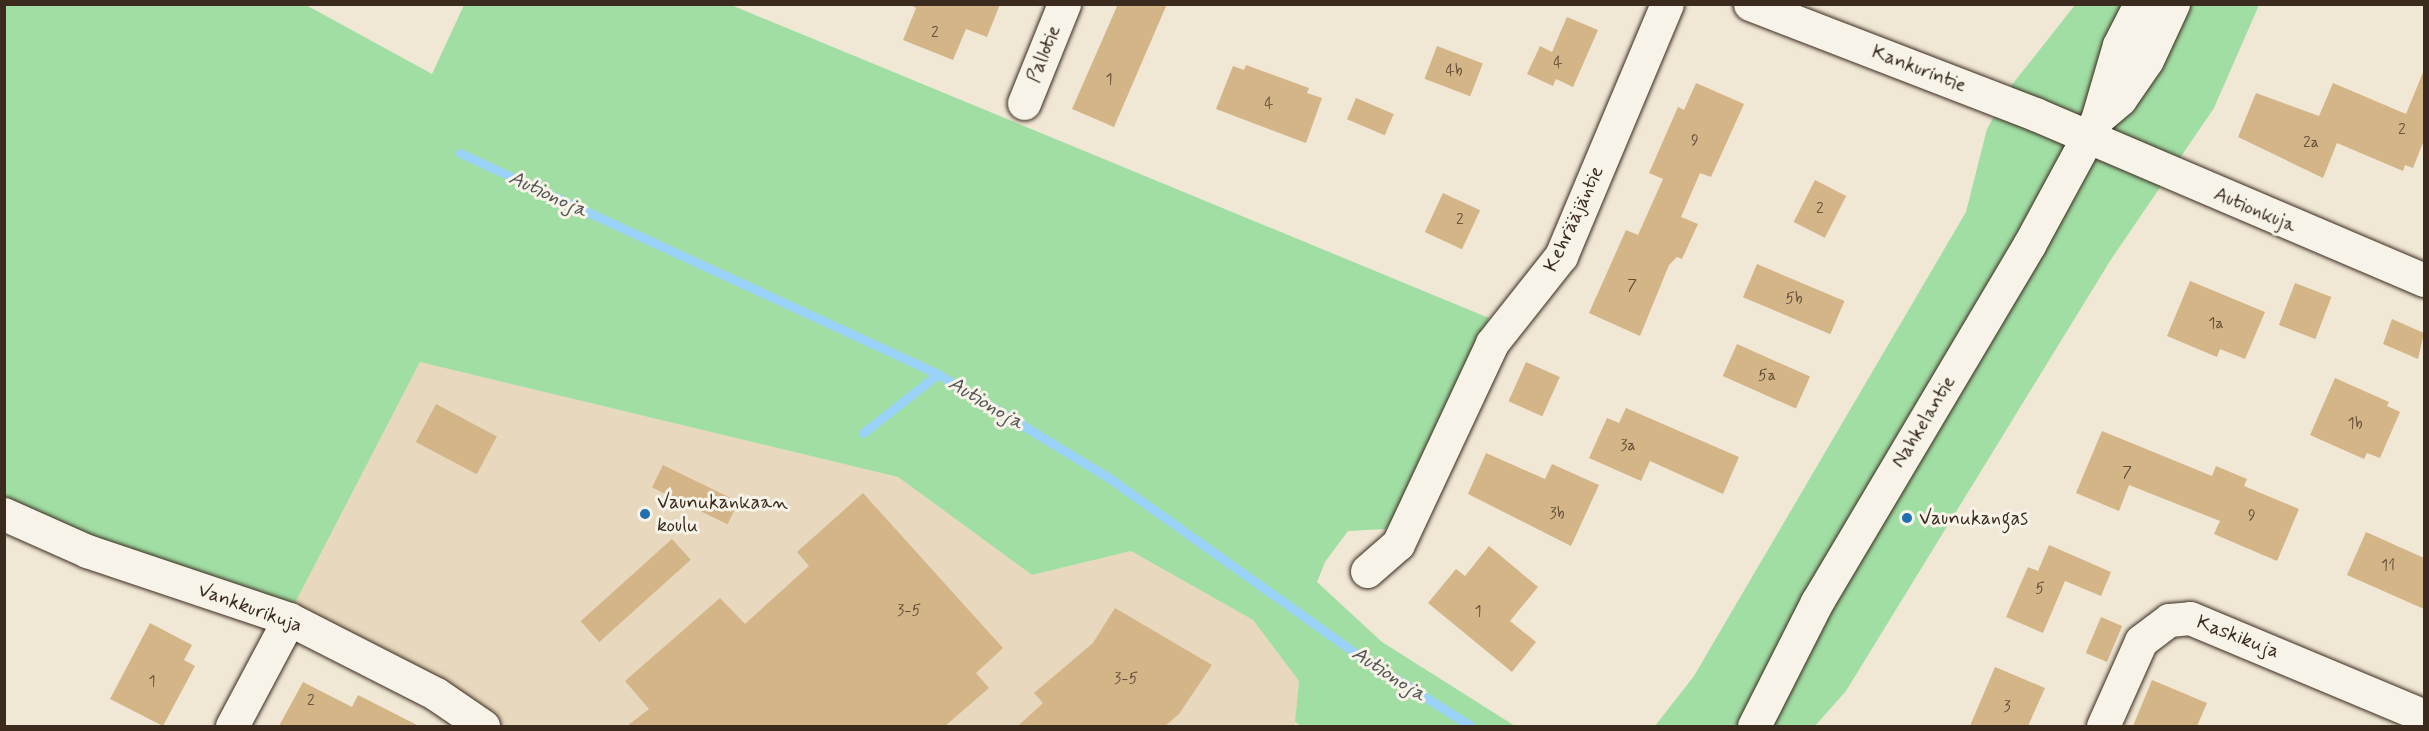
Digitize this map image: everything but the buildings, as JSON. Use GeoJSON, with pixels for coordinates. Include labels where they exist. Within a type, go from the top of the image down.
{"type":"FeatureCollection","features":[{"type":"Feature","properties":{"kind":"street","name":"Pallotie"},"geometry":{"type":"LineString","coordinates":[[1024,103],[1065,4]]}},
{"type":"Feature","properties":{"kind":"street","name":"Kehrääjäntie"},"geometry":{"type":"LineString","coordinates":[[1367,571],[1398,544],[1492,343],[1561,256],[1667,4]]}},
{"type":"Feature","properties":{"kind":"street","name":"Kankurintie"},"geometry":{"type":"LineString","coordinates":[[1750,4],[2092,128]]}},
{"type":"Feature","properties":{"kind":"street","name":"Nahkelantie"},"geometry":{"type":"LineString","coordinates":[[1754,726],[1817,602],[2029,245],[2092,128],[2119,45],[2140,4]]}},
{"type":"Feature","properties":{"kind":"street","name":"Nahkelantie"},"geometry":{"type":"LineString","coordinates":[[2092,128],[2120,99],[2147,60],[2173,4]]}},
{"type":"Feature","properties":{"kind":"street","name":"Autionkuja"},"geometry":{"type":"LineString","coordinates":[[2092,128],[2424,280]]}},
{"type":"Feature","properties":{"kind":"street","name":"Vankkurikuja"},"geometry":{"type":"LineString","coordinates":[[4,514],[87,551],[289,619],[436,694],[483,726]]}},
{"type":"Feature","properties":{"kind":"street","name":"Kaskikuja"},"geometry":{"type":"LineString","coordinates":[[2103,726],[2140,641],[2169,620],[2190,618],[2424,716]]}},
{"type":"Feature","properties":{"kind":"street"},"geometry":{"type":"LineString","coordinates":[[232,726],[289,619]]}},
{"type":"Feature","properties":{"kind":"shaded area","name":"Vaunukankaan koulu"},"geometry":{"type":"Polygon","coordinates":[[[420,362],[898,477],[1032,575],[1131,551],[1253,620],[1299,681],[1295,726],[503,726],[448,685],[294,605],[420,362]]]}},
{"type":"Feature","properties":{"kind":"green space"},"geometry":{"type":"Polygon","coordinates":[[[4,5],[306,5],[432,74],[464,5],[731,5],[1489,318],[1407,495],[1386,529],[1348,531],[1325,562],[1317,582],[1382,642],[1515,726],[1301,726],[1295,722],[1299,681],[1253,620],[1131,551],[1032,575],[898,477],[420,362],[294,605],[149,563],[5,499],[4,5]]]}},
{"type":"Feature","properties":{"kind":"green space"},"geometry":{"type":"Polygon","coordinates":[[[2075,5],[2259,5],[2214,108],[2110,261],[1846,691],[1815,726],[1655,726],[1694,676],[1966,212],[1987,129],[2011,86],[2075,5]]]}},
{"type":"Feature","properties":{"kind":"waterway","name":"Autionoja"},"geometry":{"type":"LineString","coordinates":[[460,153],[938,374],[1109,478],[1357,654],[1471,726]]}},
{"type":"Feature","properties":{"kind":"waterway"},"geometry":{"type":"LineString","coordinates":[[863,433],[938,374]]}},
{"type":"Feature","properties":{"kind":"place","name":"Vaunukankaan koulu"},"geometry":{"type":"Point","coordinates":[645,514]}},
{"type":"Feature","properties":{"kind":"place","name":"Vaunukangas"},"geometry":{"type":"Point","coordinates":[1907,518]}}]}
